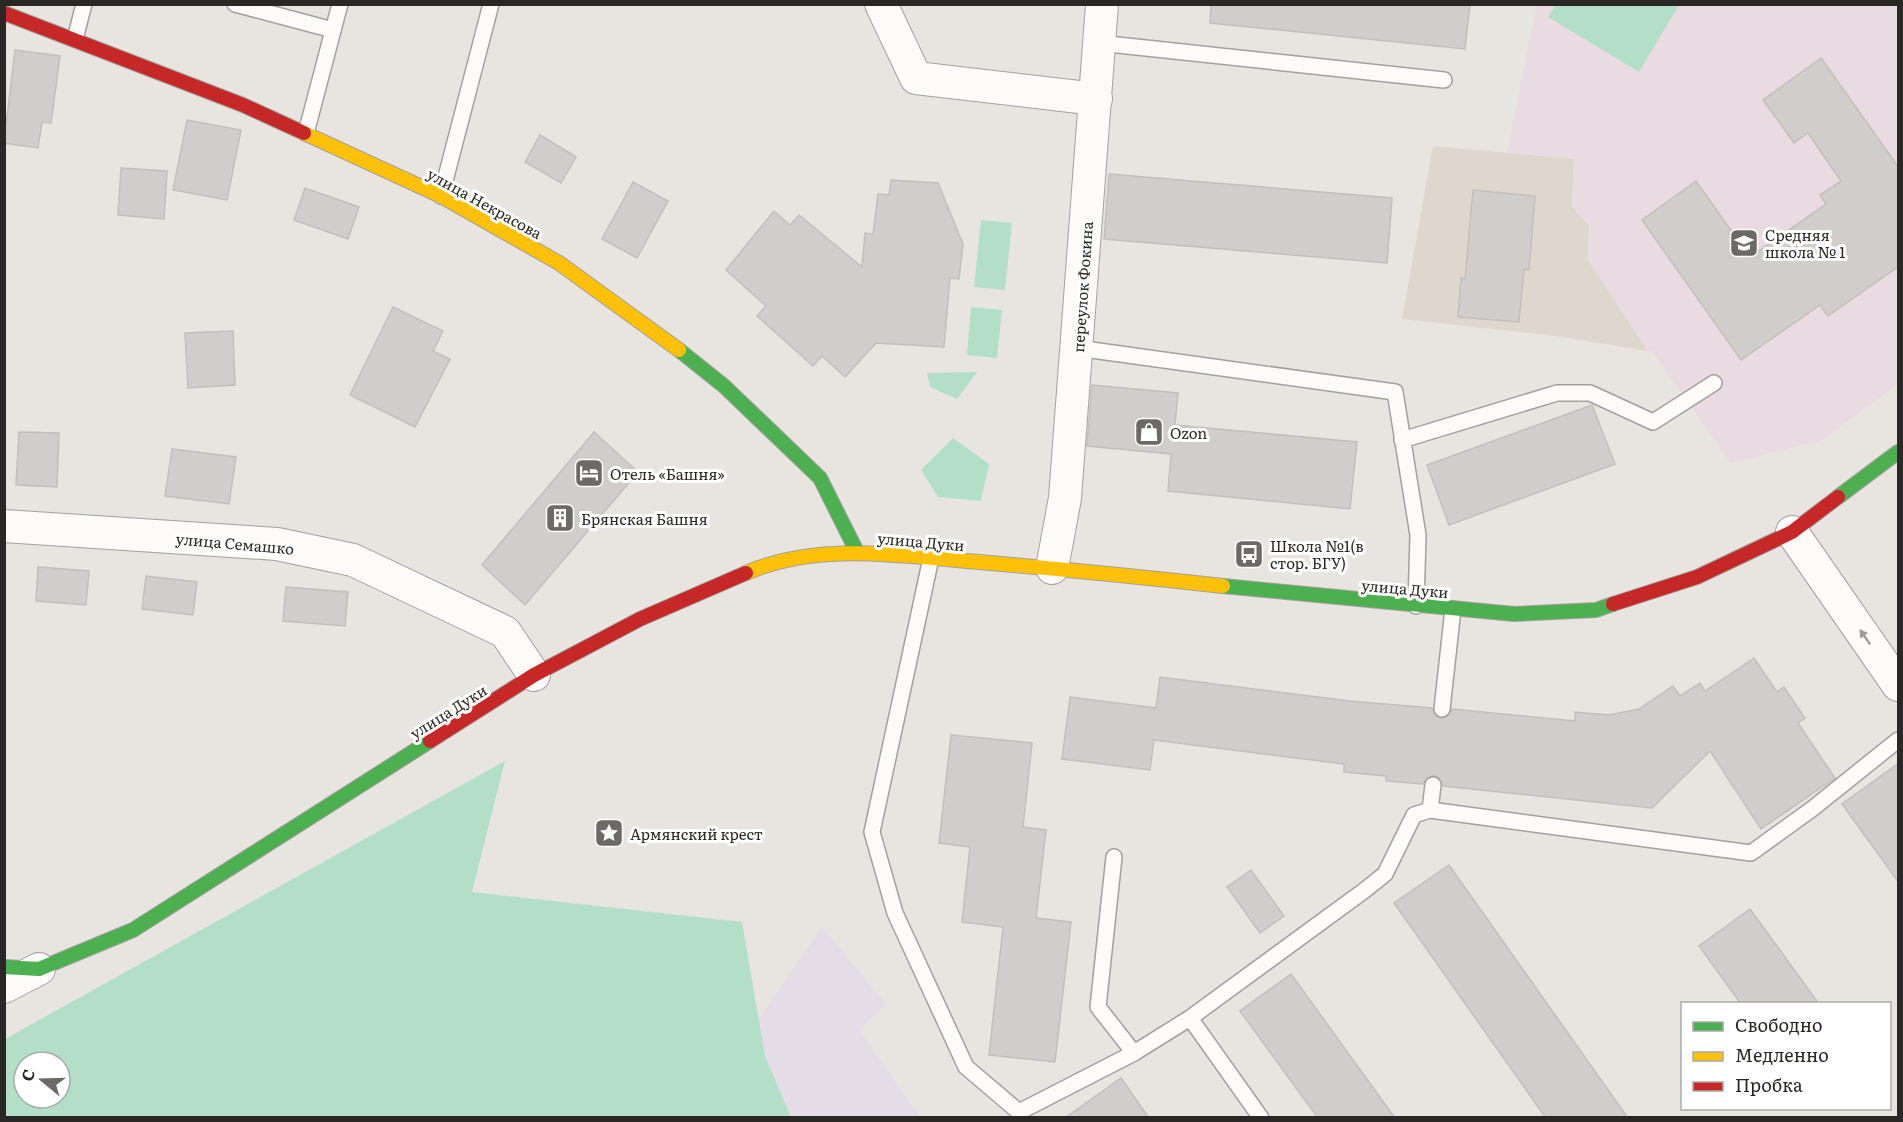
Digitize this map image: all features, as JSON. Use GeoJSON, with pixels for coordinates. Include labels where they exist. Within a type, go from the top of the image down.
{"type":"FeatureCollection","features":[{"type":"Feature","properties":{"kind":"main road","name":"улица Некрасова"},"geometry":{"type":"LineString","coordinates":[[11,11],[306,133],[441,196],[559,262],[655,330],[724,386],[820,478],[857,552]]}},
{"type":"Feature","properties":{"kind":"main road","name":"улица Дуки"},"geometry":{"type":"LineString","coordinates":[[4,967],[39,969],[132,930],[534,675],[640,619],[771,562],[857,552],[1053,568],[1514,614],[1596,610],[1697,577],[1792,532],[1899,452]]}},
{"type":"Feature","properties":{"kind":"street"},"geometry":{"type":"LineString","coordinates":[[881,4],[916,78],[1096,99]]}},
{"type":"Feature","properties":{"kind":"street","name":"переулок Фокина"},"geometry":{"type":"LineString","coordinates":[[1053,568],[1065,498],[1102,4]]}},
{"type":"Feature","properties":{"kind":"street","name":"улица Семашко"},"geometry":{"type":"LineString","coordinates":[[4,526],[277,544],[353,560],[505,632],[534,675]]}},
{"type":"Feature","properties":{"kind":"street"},"geometry":{"type":"LineString","coordinates":[[1792,532],[1899,685]]}},
{"type":"Feature","properties":{"kind":"street"},"geometry":{"type":"LineString","coordinates":[[4,987],[39,969]]}},
{"type":"Feature","properties":{"kind":"lane"},"geometry":{"type":"LineString","coordinates":[[75,39],[84,4]]}},
{"type":"Feature","properties":{"kind":"lane"},"geometry":{"type":"LineString","coordinates":[[235,4],[333,30]]}},
{"type":"Feature","properties":{"kind":"lane"},"geometry":{"type":"LineString","coordinates":[[306,133],[340,4]]}},
{"type":"Feature","properties":{"kind":"lane"},"geometry":{"type":"LineString","coordinates":[[441,196],[491,4]]}},
{"type":"Feature","properties":{"kind":"lane"},"geometry":{"type":"LineString","coordinates":[[1099,43],[1444,80]]}},
{"type":"Feature","properties":{"kind":"lane"},"geometry":{"type":"LineString","coordinates":[[1077,348],[1395,392],[1418,535],[1416,606]]}},
{"type":"Feature","properties":{"kind":"lane"},"geometry":{"type":"LineString","coordinates":[[1402,440],[1557,393],[1590,393],[1653,422],[1714,383]]}},
{"type":"Feature","properties":{"kind":"lane"},"geometry":{"type":"LineString","coordinates":[[931,558],[872,832],[895,913],[966,1067],[1021,1115],[1134,1053],[1190,1018],[1385,874],[1414,815],[1430,810],[1751,852],[1812,809],[1899,740]]}},
{"type":"Feature","properties":{"kind":"lane"},"geometry":{"type":"LineString","coordinates":[[1442,708],[1453,609]]}},
{"type":"Feature","properties":{"kind":"lane"},"geometry":{"type":"LineString","coordinates":[[1430,810],[1433,785]]}},
{"type":"Feature","properties":{"kind":"lane"},"geometry":{"type":"LineString","coordinates":[[1114,857],[1098,1007],[1134,1053]]}},
{"type":"Feature","properties":{"kind":"lane"},"geometry":{"type":"LineString","coordinates":[[1190,1018],[1261,1118]]}},
{"type":"Feature","properties":{"kind":"shaded area","name":"Средняя школа № 1"},"geometry":{"type":"Polygon","coordinates":[[[1537,5],[1898,5],[1898,384],[1822,440],[1731,463],[1652,351],[1648,351],[1588,260],[1589,225],[1572,207],[1574,159],[1507,153],[1537,5]]]}},
{"type":"Feature","properties":{"kind":"shaded area"},"geometry":{"type":"Polygon","coordinates":[[[1433,146],[1574,159],[1572,207],[1589,225],[1588,260],[1648,351],[1556,336],[1402,319],[1433,146]]]}},
{"type":"Feature","properties":{"kind":"shaded area"},"geometry":{"type":"Polygon","coordinates":[[[822,927],[886,1004],[859,1030],[920,1117],[791,1117],[765,1056],[758,1020],[822,927]]]}},
{"type":"Feature","properties":{"kind":"green space"},"geometry":{"type":"Polygon","coordinates":[[[1556,4],[1679,5],[1639,72],[1548,17],[1556,4]]]}},
{"type":"Feature","properties":{"kind":"green space"},"geometry":{"type":"Polygon","coordinates":[[[981,220],[1012,223],[1005,290],[974,287],[981,220]]]}},
{"type":"Feature","properties":{"kind":"green space"},"geometry":{"type":"Polygon","coordinates":[[[971,307],[1002,310],[997,358],[967,355],[971,307]]]}},
{"type":"Feature","properties":{"kind":"green space"},"geometry":{"type":"Polygon","coordinates":[[[977,372],[957,399],[930,387],[927,373],[977,372]]]}},
{"type":"Feature","properties":{"kind":"green space"},"geometry":{"type":"Polygon","coordinates":[[[953,438],[989,464],[981,501],[938,497],[921,470],[953,438]]]}},
{"type":"Feature","properties":{"kind":"green space"},"geometry":{"type":"Polygon","coordinates":[[[505,761],[472,892],[742,922],[765,1056],[791,1117],[5,1117],[5,1039],[505,761]]]}},
{"type":"Feature","properties":{"kind":"building"},"geometry":{"type":"Polygon","coordinates":[[[1211,4],[1470,4],[1465,49],[1210,23],[1211,4]]]}},
{"type":"Feature","properties":{"kind":"building"},"geometry":{"type":"Polygon","coordinates":[[[15,50],[60,56],[51,123],[42,122],[38,148],[4,143],[15,50]]]}},
{"type":"Feature","properties":{"kind":"building"},"geometry":{"type":"Polygon","coordinates":[[[1821,58],[1899,168],[1899,266],[1828,316],[1820,305],[1741,360],[1642,220],[1696,181],[1750,257],[1826,204],[1820,195],[1841,181],[1808,133],[1794,143],[1763,100],[1821,58]]]}},
{"type":"Feature","properties":{"kind":"building"},"geometry":{"type":"Polygon","coordinates":[[[187,120],[241,130],[227,200],[173,190],[187,120]]]}},
{"type":"Feature","properties":{"kind":"building"},"geometry":{"type":"Polygon","coordinates":[[[540,135],[576,157],[561,183],[525,162],[540,135]]]}},
{"type":"Feature","properties":{"kind":"building"},"geometry":{"type":"Polygon","coordinates":[[[121,168],[167,171],[164,219],[118,215],[121,168]]]}},
{"type":"Feature","properties":{"kind":"building"},"geometry":{"type":"Polygon","coordinates":[[[1109,174],[1392,198],[1387,263],[1104,239],[1109,174]]]}},
{"type":"Feature","properties":{"kind":"building"},"geometry":{"type":"Polygon","coordinates":[[[891,180],[938,183],[963,244],[959,279],[950,278],[944,347],[876,343],[845,377],[822,356],[813,366],[757,316],[766,306],[726,270],[774,211],[790,225],[799,215],[862,267],[865,233],[873,234],[878,194],[889,195],[891,180]]]}},
{"type":"Feature","properties":{"kind":"building"},"geometry":{"type":"Polygon","coordinates":[[[633,182],[668,201],[637,258],[602,239],[633,182]]]}},
{"type":"Feature","properties":{"kind":"building"},"geometry":{"type":"Polygon","coordinates":[[[305,188],[359,207],[348,239],[294,220],[305,188]]]}},
{"type":"Feature","properties":{"kind":"building"},"geometry":{"type":"Polygon","coordinates":[[[1473,190],[1535,196],[1529,270],[1524,269],[1519,322],[1458,317],[1461,278],[1465,279],[1473,190]]]}},
{"type":"Feature","properties":{"kind":"building"},"geometry":{"type":"Polygon","coordinates":[[[393,307],[443,331],[433,351],[450,359],[415,427],[350,395],[393,307]]]}},
{"type":"Feature","properties":{"kind":"building"},"geometry":{"type":"Polygon","coordinates":[[[233,331],[235,385],[188,388],[185,333],[233,331]]]}},
{"type":"Feature","properties":{"kind":"building"},"geometry":{"type":"Polygon","coordinates":[[[1092,385],[1178,393],[1175,425],[1357,442],[1350,509],[1168,491],[1171,454],[1087,446],[1092,385]]]}},
{"type":"Feature","properties":{"kind":"building"},"geometry":{"type":"Polygon","coordinates":[[[1592,405],[1615,464],[1449,525],[1427,465],[1592,405]]]}},
{"type":"Feature","properties":{"kind":"building"},"geometry":{"type":"Polygon","coordinates":[[[19,432],[59,433],[57,487],[16,485],[19,432]]]}},
{"type":"Feature","properties":{"kind":"building","name":"Брянская Башня"},"geometry":{"type":"Polygon","coordinates":[[[594,432],[638,472],[525,605],[482,565],[594,432]]]}},
{"type":"Feature","properties":{"kind":"building"},"geometry":{"type":"Polygon","coordinates":[[[172,449],[236,457],[229,504],[165,496],[172,449]]]}},
{"type":"Feature","properties":{"kind":"building"},"geometry":{"type":"Polygon","coordinates":[[[38,567],[89,571],[86,605],[36,601],[38,567]]]}},
{"type":"Feature","properties":{"kind":"building"},"geometry":{"type":"Polygon","coordinates":[[[146,576],[197,582],[193,615],[142,609],[146,576]]]}},
{"type":"Feature","properties":{"kind":"building"},"geometry":{"type":"Polygon","coordinates":[[[286,587],[348,592],[345,626],[283,621],[286,587]]]}},
{"type":"Feature","properties":{"kind":"building"},"geometry":{"type":"Polygon","coordinates":[[[1754,658],[1777,692],[1784,687],[1805,718],[1798,723],[1835,778],[1761,829],[1710,751],[1652,808],[1443,786],[1439,778],[1434,775],[1426,779],[1423,784],[1386,781],[1386,776],[1344,772],[1344,764],[1154,740],[1150,770],[1062,759],[1070,697],[1156,708],[1160,677],[1350,701],[1432,708],[1436,716],[1442,719],[1449,715],[1452,709],[1575,721],[1575,712],[1609,715],[1639,709],[1673,686],[1680,696],[1700,683],[1705,691],[1754,658]]]}},
{"type":"Feature","properties":{"kind":"building"},"geometry":{"type":"Polygon","coordinates":[[[951,735],[1032,743],[1023,827],[1046,830],[1036,918],[1071,922],[1055,1062],[989,1055],[1003,927],[962,922],[970,847],[939,843],[951,735]]]}},
{"type":"Feature","properties":{"kind":"building"},"geometry":{"type":"Polygon","coordinates":[[[1899,763],[1899,883],[1842,804],[1899,763]]]}},
{"type":"Feature","properties":{"kind":"building"},"geometry":{"type":"Polygon","coordinates":[[[1449,865],[1628,1118],[1546,1118],[1394,903],[1449,865]]]}},
{"type":"Feature","properties":{"kind":"building"},"geometry":{"type":"Polygon","coordinates":[[[1251,870],[1284,916],[1260,933],[1227,887],[1251,870]]]}},
{"type":"Feature","properties":{"kind":"building"},"geometry":{"type":"Polygon","coordinates":[[[1750,909],[1818,1002],[1740,1002],[1699,946],[1750,909]]]}},
{"type":"Feature","properties":{"kind":"building"},"geometry":{"type":"Polygon","coordinates":[[[1291,974],[1395,1118],[1318,1118],[1240,1011],[1291,974]]]}},
{"type":"Feature","properties":{"kind":"building"},"geometry":{"type":"Polygon","coordinates":[[[1121,1078],[1149,1118],[1065,1118],[1121,1078]]]}},
{"type":"Feature","properties":{"kind":"traffic: fast"},"geometry":{"type":"LineString","coordinates":[[679,350],[724,386],[820,478],[857,552]]}},
{"type":"Feature","properties":{"kind":"traffic: fast"},"geometry":{"type":"LineString","coordinates":[[1838,497],[1898,452]]}},
{"type":"Feature","properties":{"kind":"traffic: fast"},"geometry":{"type":"LineString","coordinates":[[1223,586],[1514,614],[1596,610],[1613,604]]}},
{"type":"Feature","properties":{"kind":"traffic: fast"},"geometry":{"type":"LineString","coordinates":[[4,967],[39,969],[133,930],[430,741]]}},
{"type":"Feature","properties":{"kind":"traffic: slow"},"geometry":{"type":"LineString","coordinates":[[304,133],[441,196],[559,263],[679,350]]}},
{"type":"Feature","properties":{"kind":"traffic: slow"},"geometry":{"type":"LineString","coordinates":[[746,573],[774,563],[802,557],[861,553],[1223,586]]}},
{"type":"Feature","properties":{"kind":"traffic: jam"},"geometry":{"type":"LineString","coordinates":[[4,13],[243,105],[304,133]]}},
{"type":"Feature","properties":{"kind":"traffic: jam"},"geometry":{"type":"LineString","coordinates":[[1613,604],[1697,577],[1792,532],[1838,497]]}},
{"type":"Feature","properties":{"kind":"traffic: jam"},"geometry":{"type":"LineString","coordinates":[[430,741],[534,675],[640,619],[746,573]]}},
{"type":"Feature","properties":{"kind":"place","name":"Средняя школа № 1"},"geometry":{"type":"Point","coordinates":[1744,243]}},
{"type":"Feature","properties":{"kind":"place","name":"Ozon"},"geometry":{"type":"Point","coordinates":[1149,432]}},
{"type":"Feature","properties":{"kind":"place","name":"Отель «Башня»"},"geometry":{"type":"Point","coordinates":[589,473]}},
{"type":"Feature","properties":{"kind":"place","name":"Брянская Башня"},"geometry":{"type":"Point","coordinates":[560,518]}},
{"type":"Feature","properties":{"kind":"place","name":"Школа №1(в стор. БГУ)"},"geometry":{"type":"Point","coordinates":[1249,554]}},
{"type":"Feature","properties":{"kind":"place","name":"Армянский крест"},"geometry":{"type":"Point","coordinates":[609,833]}}]}
